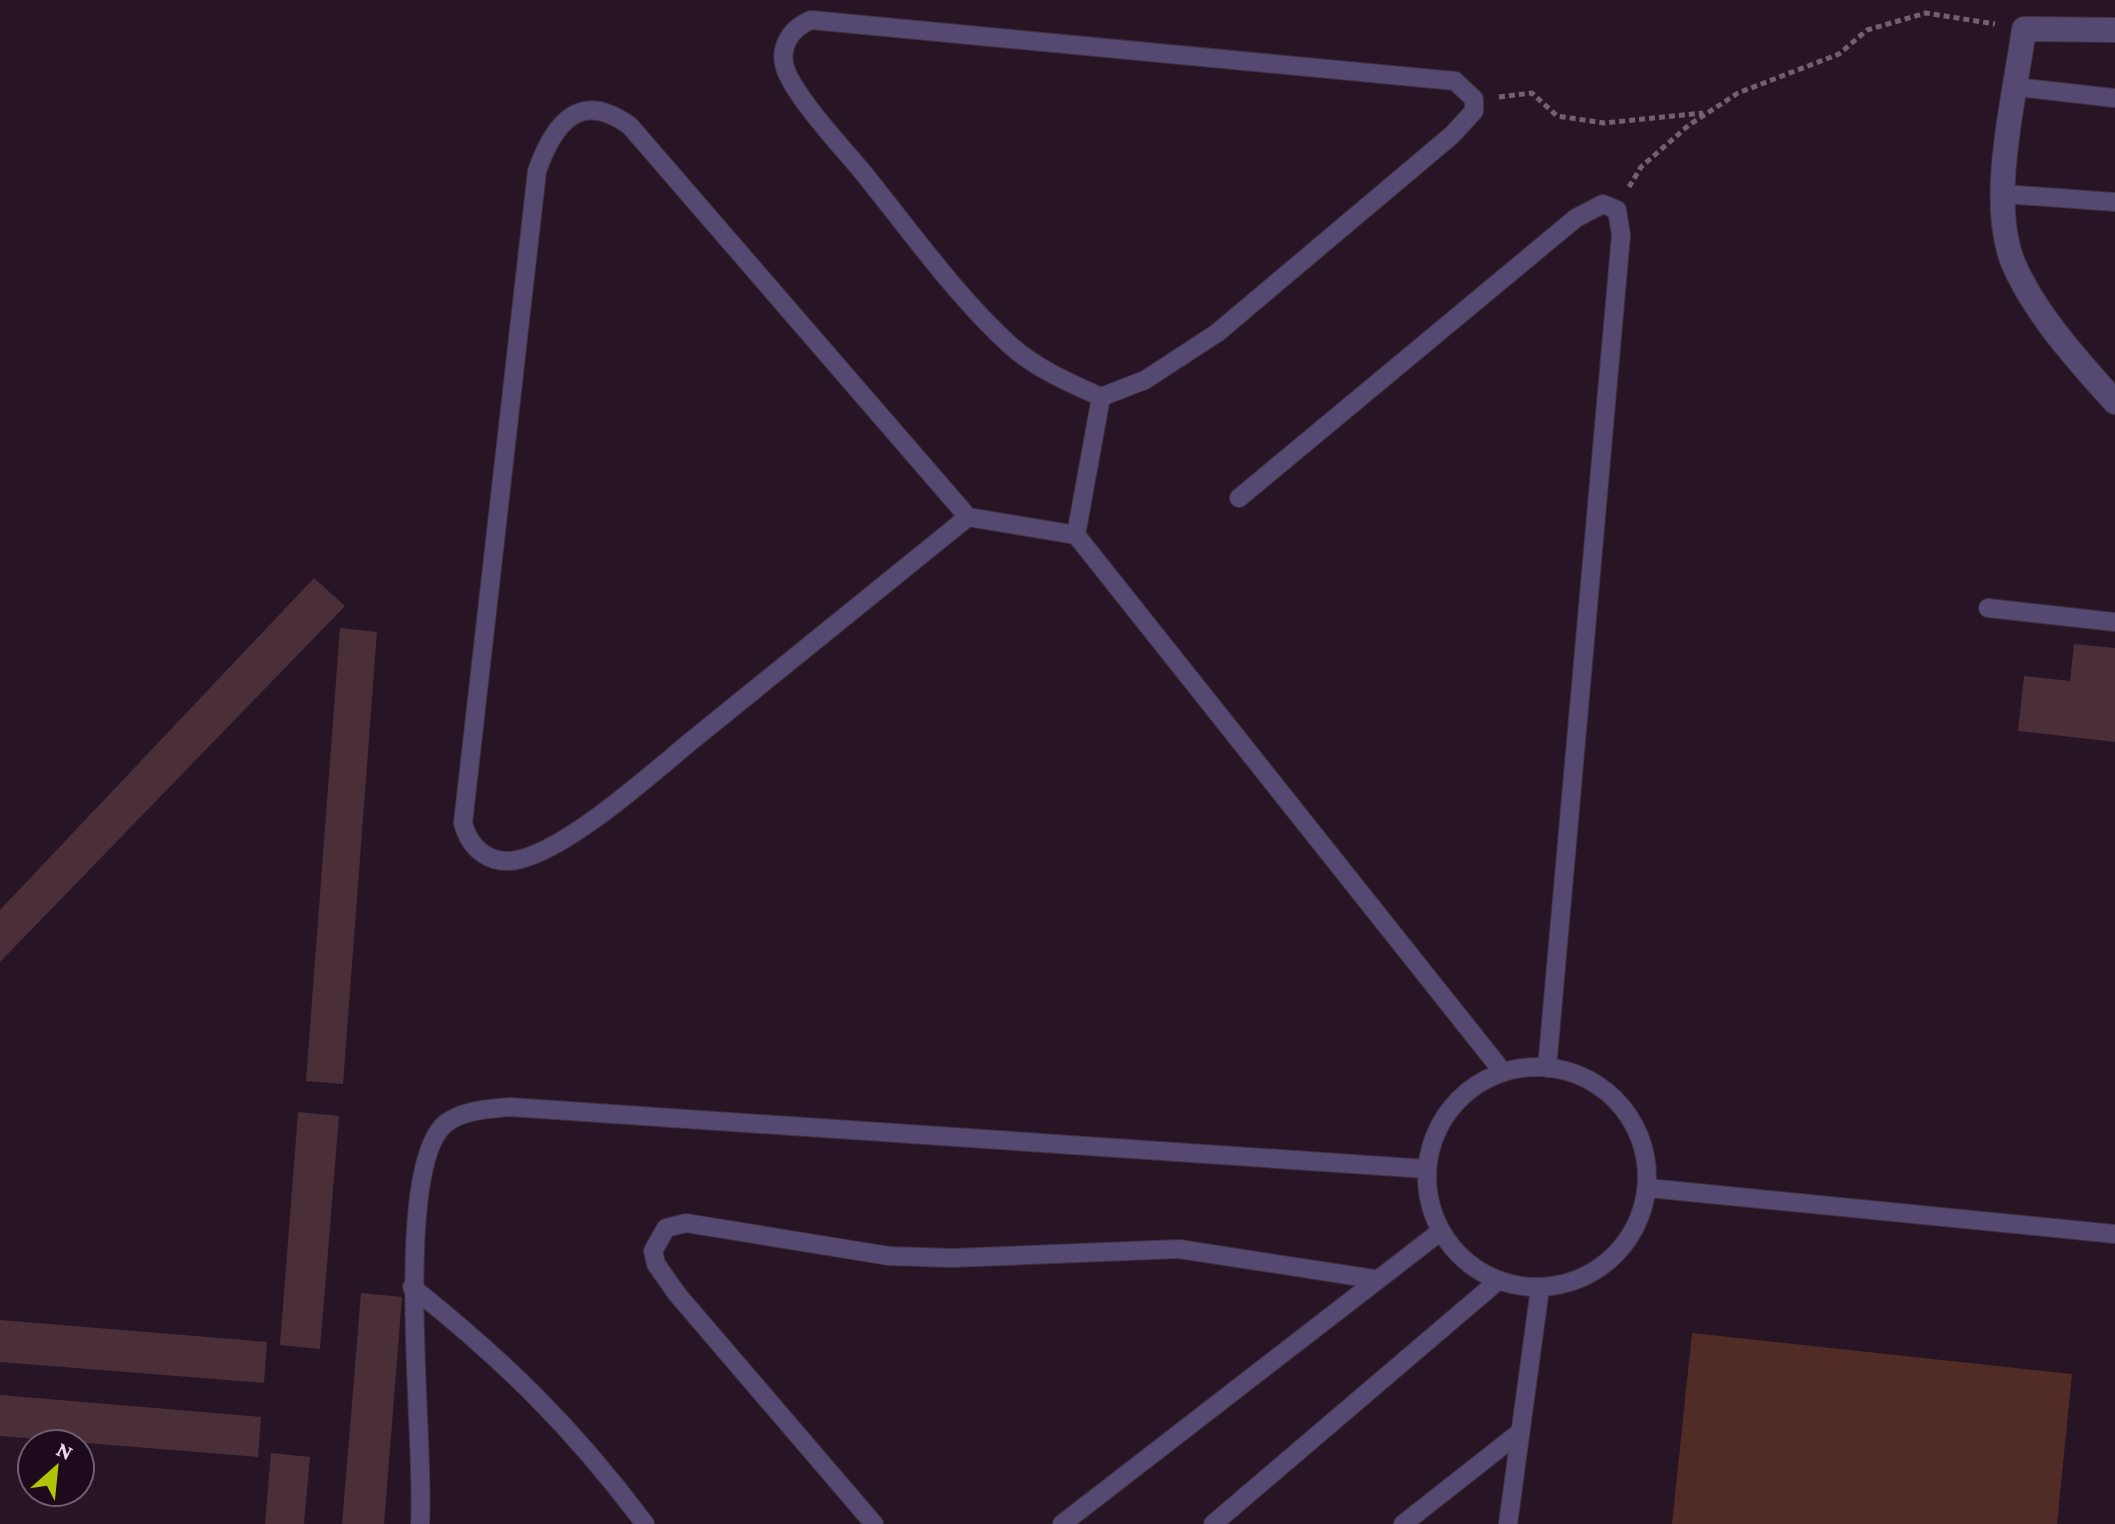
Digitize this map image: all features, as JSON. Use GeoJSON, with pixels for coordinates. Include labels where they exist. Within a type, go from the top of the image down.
{"type":"FeatureCollection","features":[{"type":"Feature","properties":{"kind":"street"},"geometry":{"type":"LineString","coordinates":[[2115,30],[2024,29],[2004,194],[2013,263],[2028,291],[2115,402]]}},
{"type":"Feature","properties":{"kind":"lane"},"geometry":{"type":"LineString","coordinates":[[811,20],[1455,81],[1474,99],[1474,111],[1452,135],[1217,333],[1145,380],[1101,397],[1048,372],[1012,347],[956,285],[836,140],[786,72],[784,48],[798,25],[811,20]]}},
{"type":"Feature","properties":{"kind":"lane"},"geometry":{"type":"LineString","coordinates":[[2016,87],[2115,98]]}},
{"type":"Feature","properties":{"kind":"lane"},"geometry":{"type":"LineString","coordinates":[[968,517],[615,803],[546,849],[520,859],[501,860],[482,854],[468,842],[463,823],[537,171],[548,139],[564,122],[590,107],[611,112],[630,126],[968,517],[1076,535],[1503,1072]]}},
{"type":"Feature","properties":{"kind":"lane"},"geometry":{"type":"LineString","coordinates":[[2004,194],[2115,202]]}},
{"type":"Feature","properties":{"kind":"lane"},"geometry":{"type":"LineString","coordinates":[[1239,498],[1576,218],[1603,204],[1617,210],[1621,235],[1547,1068]]}},
{"type":"Feature","properties":{"kind":"lane"},"geometry":{"type":"LineString","coordinates":[[1076,535],[1101,397]]}},
{"type":"Feature","properties":{"kind":"lane"},"geometry":{"type":"LineString","coordinates":[[1988,608],[2115,622]]}},
{"type":"Feature","properties":{"kind":"lane"},"geometry":{"type":"LineString","coordinates":[[1547,1068],[1581,1076],[1610,1094],[1632,1121],[1645,1153],[1648,1188],[1640,1219],[1624,1246],[1600,1268],[1572,1282],[1540,1288],[1499,1280],[1465,1261],[1441,1231],[1430,1201],[1427,1169],[1434,1137],[1450,1109],[1474,1087],[1503,1072],[1547,1068]]}},
{"type":"Feature","properties":{"kind":"lane"},"geometry":{"type":"LineString","coordinates":[[420,1524],[423,1487],[412,1287],[420,1192],[430,1150],[445,1125],[472,1111],[510,1107],[1427,1169]]}},
{"type":"Feature","properties":{"kind":"lane"},"geometry":{"type":"LineString","coordinates":[[1648,1188],[2115,1234]]}},
{"type":"Feature","properties":{"kind":"lane"},"geometry":{"type":"LineString","coordinates":[[874,1524],[670,1284],[656,1264],[653,1251],[666,1228],[686,1223],[889,1256],[952,1258],[1179,1249],[1374,1279]]}},
{"type":"Feature","properties":{"kind":"lane"},"geometry":{"type":"LineString","coordinates":[[1062,1524],[1374,1279],[1441,1231]]}},
{"type":"Feature","properties":{"kind":"lane"},"geometry":{"type":"LineString","coordinates":[[1213,1524],[1499,1280]]}},
{"type":"Feature","properties":{"kind":"lane"},"geometry":{"type":"LineString","coordinates":[[412,1287],[544,1401],[591,1453],[645,1524]]}},
{"type":"Feature","properties":{"kind":"lane"},"geometry":{"type":"LineString","coordinates":[[1508,1524],[1540,1288]]}},
{"type":"Feature","properties":{"kind":"lane"},"geometry":{"type":"LineString","coordinates":[[1403,1524],[1520,1432]]}},
{"type":"Feature","properties":{"kind":"path"},"geometry":{"type":"LineString","coordinates":[[1617,210],[1641,167],[1708,113],[1738,93],[1839,54],[1867,30],[1926,13],[2024,29]]}},
{"type":"Feature","properties":{"kind":"path"},"geometry":{"type":"LineString","coordinates":[[1474,99],[1532,93],[1557,116],[1604,123],[1708,113]]}},
{"type":"Feature","properties":{"kind":"shaded area"},"geometry":{"type":"Polygon","coordinates":[[[1692,1333],[2072,1374],[2057,1524],[1672,1524],[1692,1333]]]}},
{"type":"Feature","properties":{"kind":"building"},"geometry":{"type":"Polygon","coordinates":[[[314,578],[345,606],[0,962],[0,910],[314,578]]]}},
{"type":"Feature","properties":{"kind":"building"},"geometry":{"type":"Polygon","coordinates":[[[340,628],[377,632],[343,1084],[306,1081],[340,628]]]}},
{"type":"Feature","properties":{"kind":"building"},"geometry":{"type":"Polygon","coordinates":[[[2074,644],[2115,648],[2115,742],[2018,731],[2024,676],[2070,681],[2074,644]]]}},
{"type":"Feature","properties":{"kind":"building"},"geometry":{"type":"Polygon","coordinates":[[[298,1112],[339,1116],[320,1349],[280,1345],[298,1112]]]}},
{"type":"Feature","properties":{"kind":"building"},"geometry":{"type":"Polygon","coordinates":[[[361,1293],[402,1297],[384,1524],[342,1524],[361,1293]]]}},
{"type":"Feature","properties":{"kind":"building"},"geometry":{"type":"Polygon","coordinates":[[[0,1320],[267,1342],[264,1383],[0,1362],[0,1320]]]}},
{"type":"Feature","properties":{"kind":"building"},"geometry":{"type":"Polygon","coordinates":[[[0,1395],[261,1417],[258,1457],[96,1444],[96,1428],[16,1428],[16,1437],[0,1436],[0,1395]]]}},
{"type":"Feature","properties":{"kind":"building"},"geometry":{"type":"Polygon","coordinates":[[[271,1453],[310,1457],[304,1524],[265,1524],[271,1453]]]}}]}
